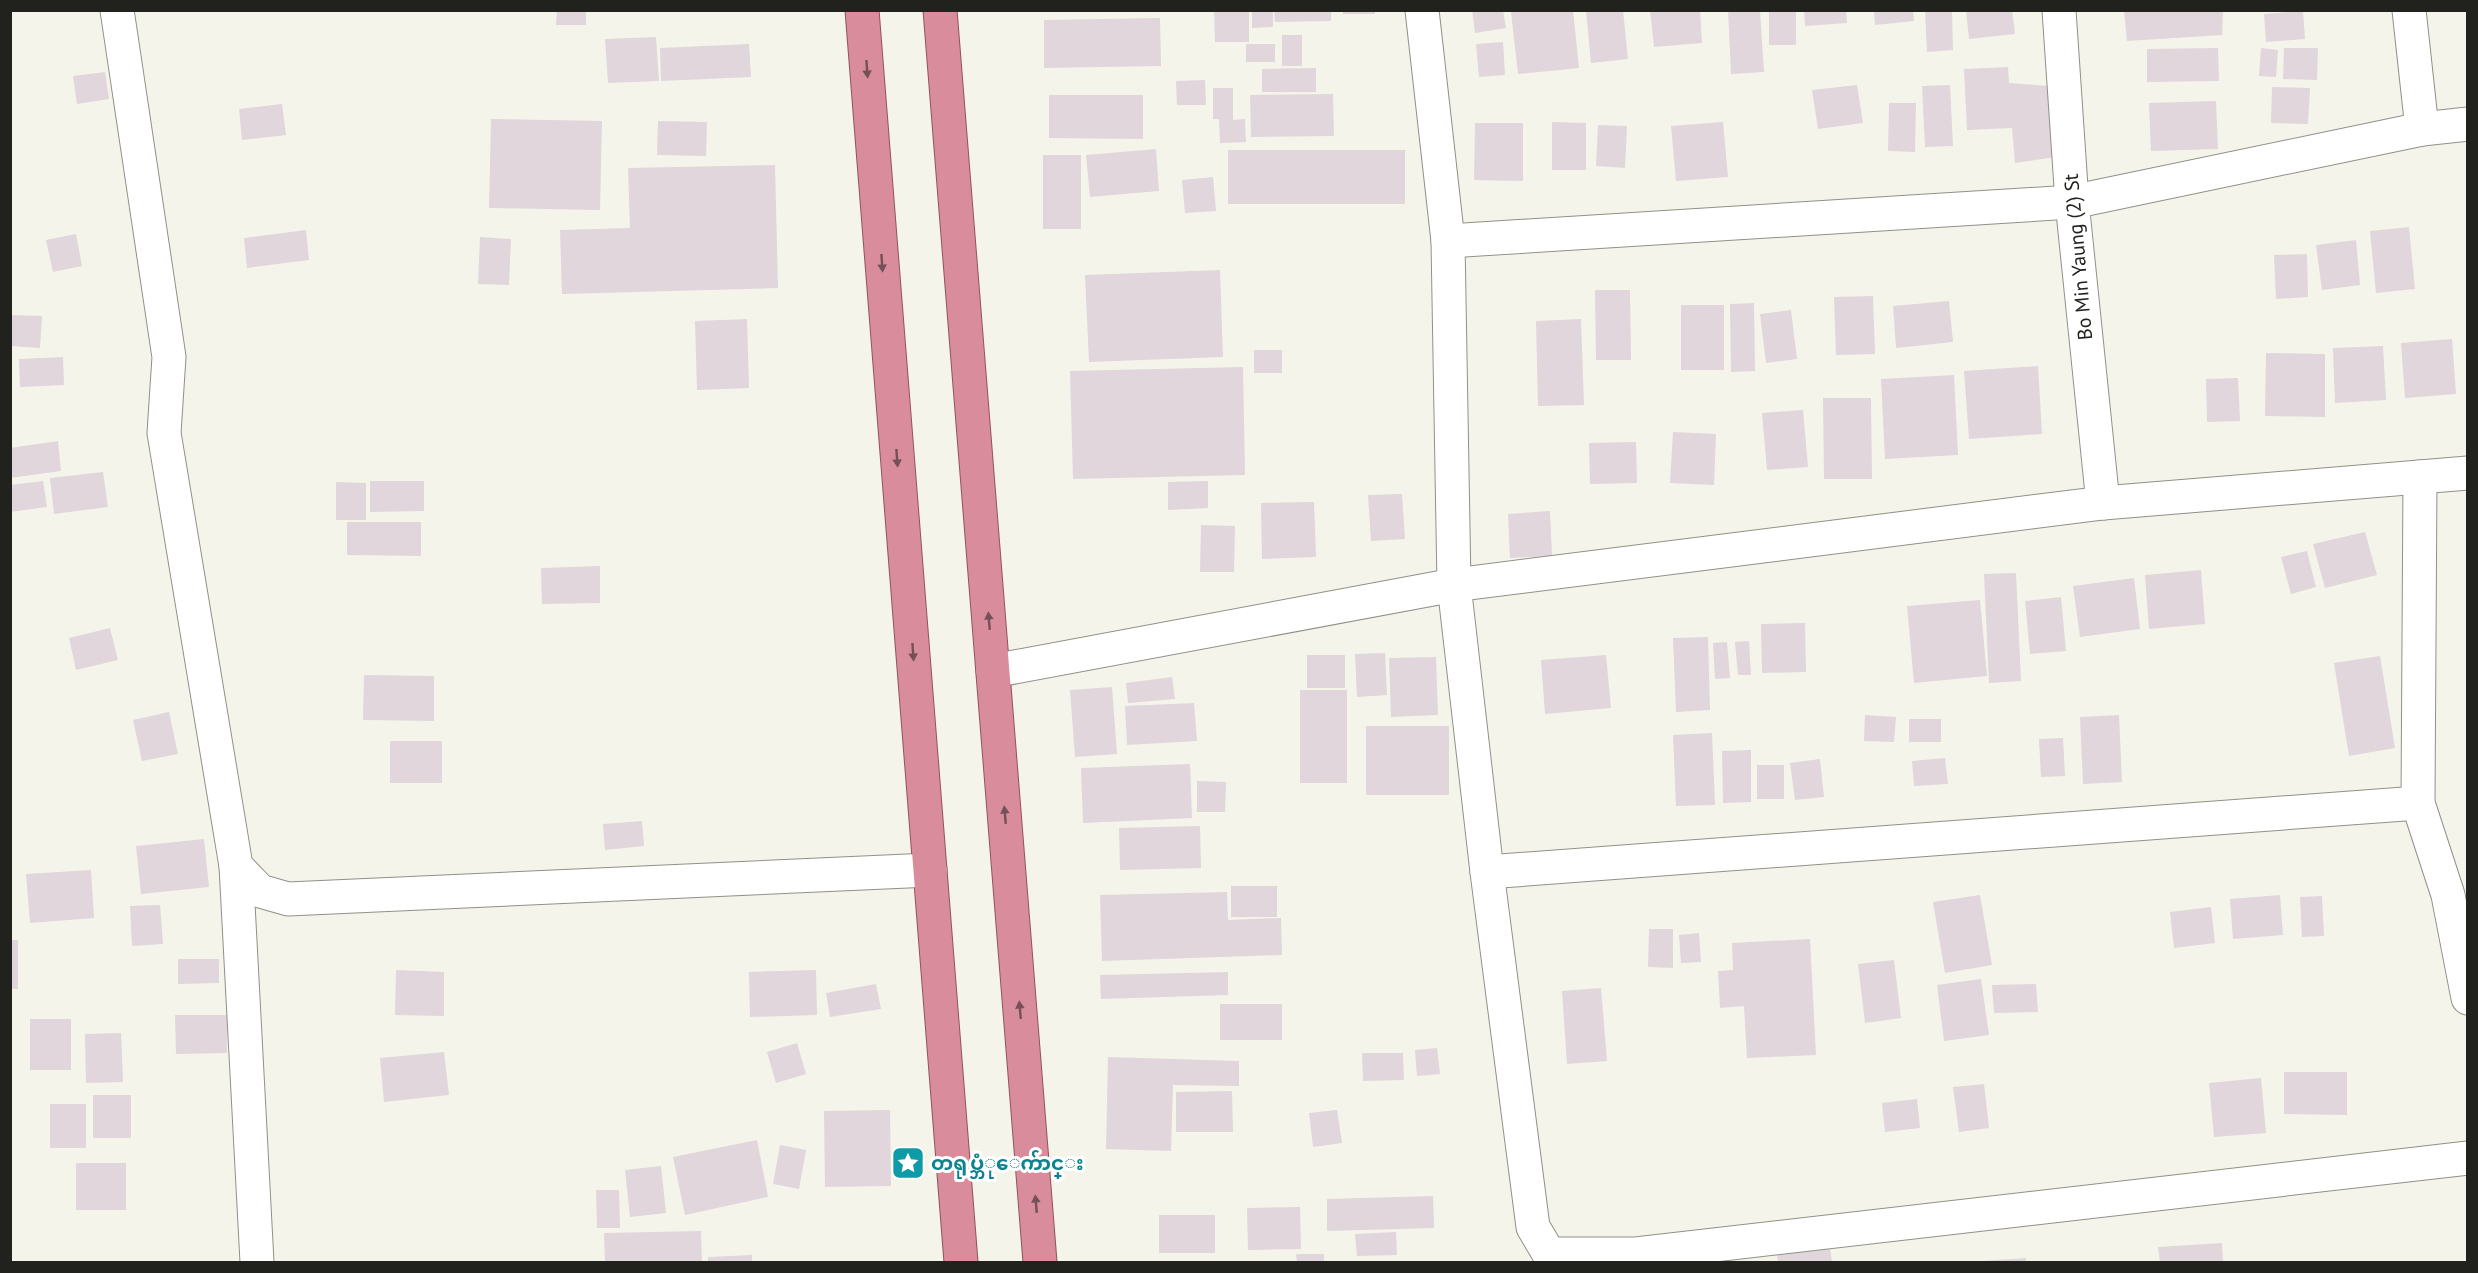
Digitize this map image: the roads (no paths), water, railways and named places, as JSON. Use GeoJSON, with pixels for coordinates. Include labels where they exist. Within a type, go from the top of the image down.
{"type":"FeatureCollection","features":[{"type":"Feature","properties":{"kind":"highway"},"geometry":{"type":"LineString","coordinates":[[862,10],[961,1263]]}},
{"type":"Feature","properties":{"kind":"highway"},"geometry":{"type":"LineString","coordinates":[[940,10],[1040,1263]]}},
{"type":"Feature","properties":{"kind":"street"},"geometry":{"type":"LineString","coordinates":[[117,10],[169,357],[164,433],[236,866],[257,1263]]}},
{"type":"Feature","properties":{"kind":"street"},"geometry":{"type":"LineString","coordinates":[[1422,10],[1448,241],[1454,585],[1487,872],[1533,1227],[1549,1254],[1636,1254],[2468,1158]]}},
{"type":"Feature","properties":{"kind":"street","name":"Bo Min Yaung (2) St"},"geometry":{"type":"LineString","coordinates":[[2059,10],[2072,202],[2103,502]]}},
{"type":"Feature","properties":{"kind":"street"},"geometry":{"type":"LineString","coordinates":[[2409,10],[2422,129]]}},
{"type":"Feature","properties":{"kind":"street"},"geometry":{"type":"LineString","coordinates":[[1448,241],[2072,202],[2422,129],[2468,124]]}},
{"type":"Feature","properties":{"kind":"street"},"geometry":{"type":"LineString","coordinates":[[993,671],[1454,585],[2103,502],[2468,473]]}},
{"type":"Feature","properties":{"kind":"street"},"geometry":{"type":"LineString","coordinates":[[2420,477],[2418,803],[2448,896],[2468,998]]}},
{"type":"Feature","properties":{"kind":"street"},"geometry":{"type":"LineString","coordinates":[[1487,872],[2418,803]]}},
{"type":"Feature","properties":{"kind":"street"},"geometry":{"type":"LineString","coordinates":[[236,866],[260,891],[288,899],[930,870]]}},
{"type":"Feature","properties":{"kind":"place","name":"တရုပ္ဘံုေက်ာင္း"},"geometry":{"type":"Point","coordinates":[908,1163]}}]}
